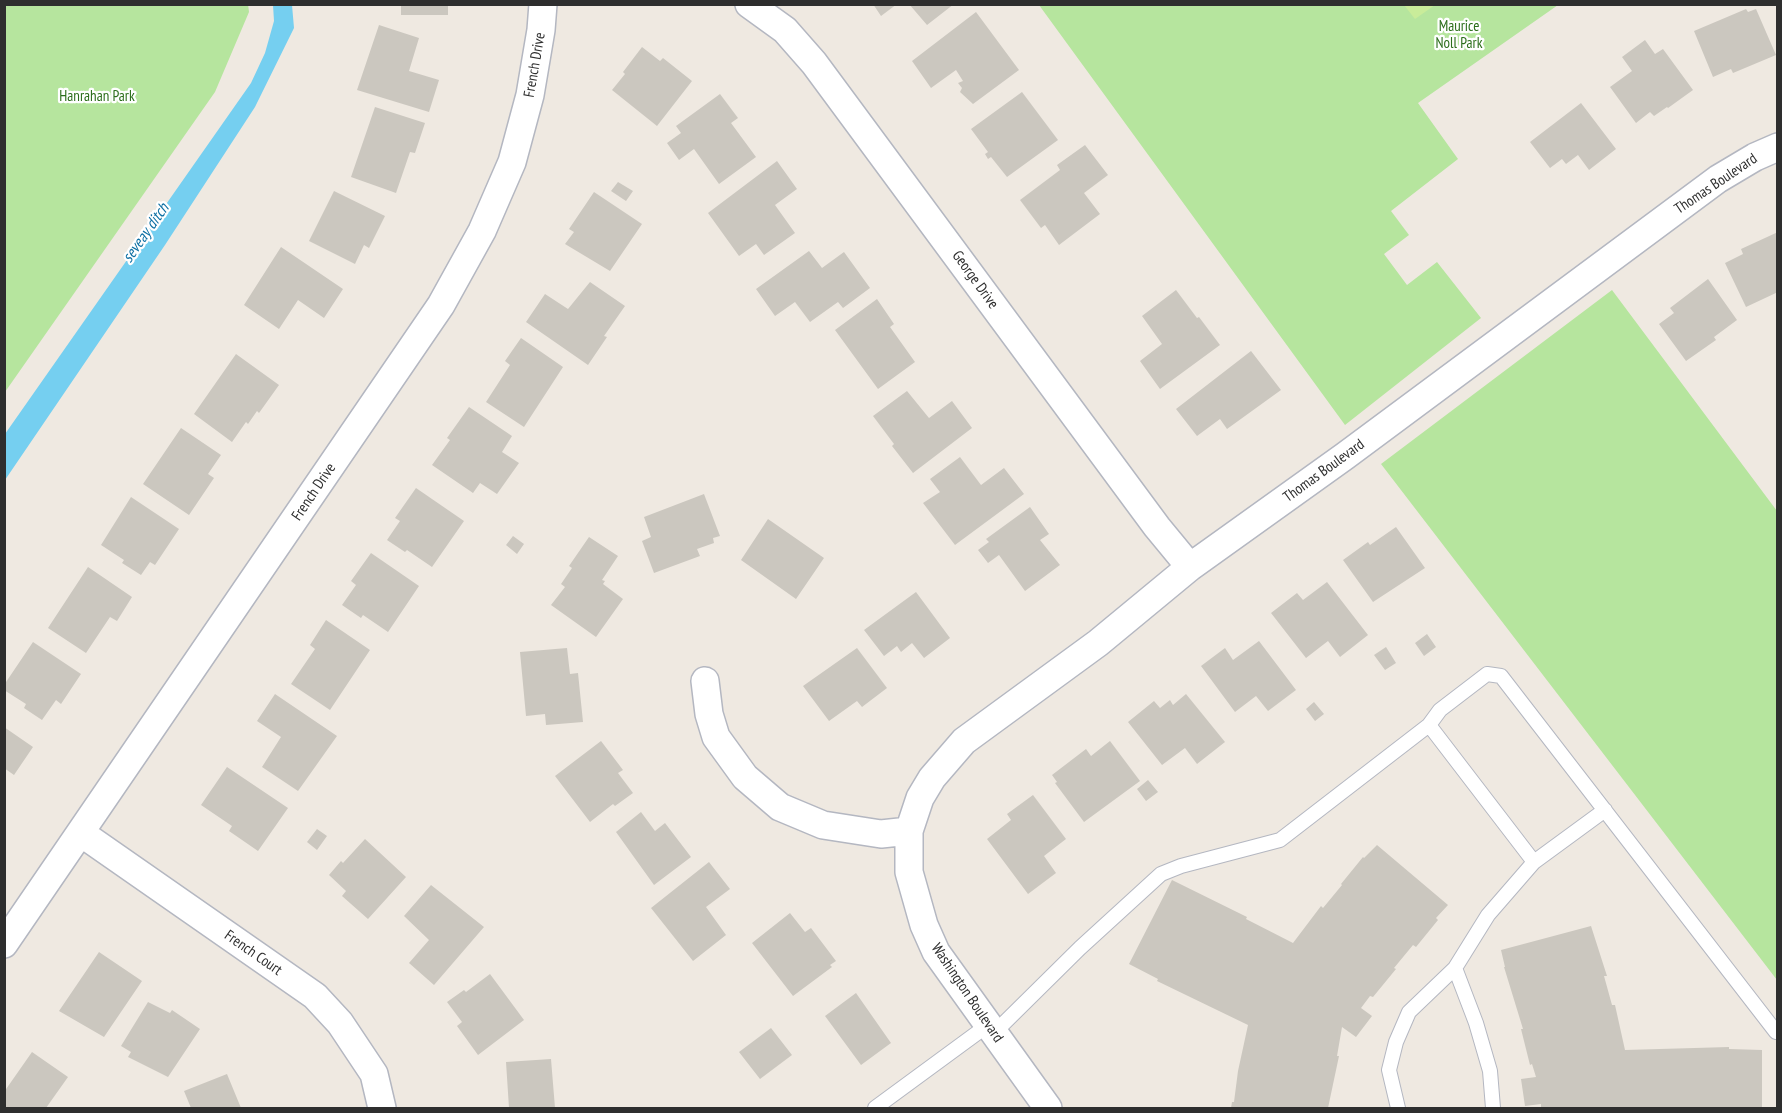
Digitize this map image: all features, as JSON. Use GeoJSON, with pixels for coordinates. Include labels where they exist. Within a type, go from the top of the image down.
{"type":"FeatureCollection","features":[{"type":"Feature","properties":{"kind":"street","name":"French Drive"},"geometry":{"type":"LineString","coordinates":[[4,944],[441,305],[482,231],[512,162],[530,95],[542,30],[543,4]]}},
{"type":"Feature","properties":{"kind":"street","name":"George Drive"},"geometry":{"type":"LineString","coordinates":[[749,4],[785,30],[814,63],[1157,527],[1190,567]]}},
{"type":"Feature","properties":{"kind":"street","name":"Thomas Boulevard"},"geometry":{"type":"LineString","coordinates":[[909,831],[920,798],[932,778],[964,741],[1098,643],[1190,567],[1345,456],[1718,179],[1755,157],[1778,147]]}},
{"type":"Feature","properties":{"kind":"street"},"geometry":{"type":"LineString","coordinates":[[705,681],[709,714],[716,737],[745,777],[780,807],[823,825],[880,834],[909,831]]}},
{"type":"Feature","properties":{"kind":"street","name":"Washington Boulevard"},"geometry":{"type":"LineString","coordinates":[[909,831],[909,872],[924,925],[936,952],[1048,1108]]}},
{"type":"Feature","properties":{"kind":"street","name":"French Court"},"geometry":{"type":"LineString","coordinates":[[81,833],[315,996],[340,1023],[374,1074],[382,1108]]}},
{"type":"Feature","properties":{"kind":"lane"},"geometry":{"type":"LineString","coordinates":[[875,1108],[991,1029],[1161,874],[1181,866],[1280,840],[1429,725],[1440,710],[1487,674],[1502,676],[1776,1032]]}},
{"type":"Feature","properties":{"kind":"lane"},"geometry":{"type":"LineString","coordinates":[[1429,725],[1534,861]]}},
{"type":"Feature","properties":{"kind":"lane"},"geometry":{"type":"LineString","coordinates":[[1398,1108],[1389,1070],[1396,1042],[1409,1012],[1455,968],[1488,915],[1534,861],[1605,810]]}},
{"type":"Feature","properties":{"kind":"lane"},"geometry":{"type":"LineString","coordinates":[[1455,968],[1485,1051],[1490,1071],[1493,1108]]}},
{"type":"Feature","properties":{"kind":"green space","name":"Hanrahan Park"},"geometry":{"type":"Polygon","coordinates":[[[5,4],[248,4],[249,12],[215,92],[5,392],[5,4]]]}},
{"type":"Feature","properties":{"kind":"green space","name":"Maurice Noll Park"},"geometry":{"type":"Polygon","coordinates":[[[1039,5],[1558,5],[1418,103],[1458,159],[1391,211],[1409,235],[1384,254],[1407,285],[1437,262],[1481,318],[1345,425],[1039,5]]]}},
{"type":"Feature","properties":{"kind":"green space"},"geometry":{"type":"Polygon","coordinates":[[[1404,5],[1435,5],[1415,19],[1404,5]]]}},
{"type":"Feature","properties":{"kind":"green space"},"geometry":{"type":"Polygon","coordinates":[[[1612,290],[1777,511],[1777,980],[1381,464],[1612,290]]]}},
{"type":"Feature","properties":{"kind":"water","name":"seveay ditch"},"geometry":{"type":"Polygon","coordinates":[[[273,5],[292,5],[294,28],[255,107],[165,245],[5,480],[5,434],[251,83],[265,53],[274,21],[273,5]]]}},
{"type":"Feature","properties":{"kind":"building"},"geometry":{"type":"Polygon","coordinates":[[[401,4],[448,4],[448,15],[401,15],[401,4]]]}},
{"type":"Feature","properties":{"kind":"building"},"geometry":{"type":"Polygon","coordinates":[[[873,4],[897,4],[881,16],[873,4]]]}},
{"type":"Feature","properties":{"kind":"building"},"geometry":{"type":"Polygon","coordinates":[[[909,4],[954,4],[927,25],[909,4]]]}},
{"type":"Feature","properties":{"kind":"building"},"geometry":{"type":"Polygon","coordinates":[[[1746,9],[1748,12],[1756,9],[1776,55],[1733,73],[1731,69],[1713,77],[1694,31],[1746,9]]]}},
{"type":"Feature","properties":{"kind":"building"},"geometry":{"type":"Polygon","coordinates":[[[976,12],[1019,70],[973,104],[960,92],[962,88],[958,83],[963,81],[956,70],[931,88],[912,61],[976,12]]]}},
{"type":"Feature","properties":{"kind":"building"},"geometry":{"type":"Polygon","coordinates":[[[379,25],[419,38],[409,71],[439,80],[429,112],[357,90],[379,25]]]}},
{"type":"Feature","properties":{"kind":"building"},"geometry":{"type":"Polygon","coordinates":[[[1645,40],[1655,54],[1663,49],[1693,90],[1668,108],[1654,116],[1650,112],[1636,123],[1610,87],[1632,71],[1622,57],[1645,40]]]}},
{"type":"Feature","properties":{"kind":"building"},"geometry":{"type":"Polygon","coordinates":[[[642,47],[660,61],[663,58],[692,81],[657,126],[612,90],[642,47]]]}},
{"type":"Feature","properties":{"kind":"building"},"geometry":{"type":"Polygon","coordinates":[[[1022,92],[1058,140],[1007,177],[991,157],[988,159],[985,154],[988,152],[971,129],[1022,92]]]}},
{"type":"Feature","properties":{"kind":"building"},"geometry":{"type":"Polygon","coordinates":[[[720,94],[738,118],[731,123],[756,157],[719,184],[694,149],[679,160],[667,143],[681,133],[676,126],[720,94]]]}},
{"type":"Feature","properties":{"kind":"building"},"geometry":{"type":"Polygon","coordinates":[[[1581,103],[1616,149],[1589,170],[1578,155],[1566,164],[1562,159],[1550,168],[1530,142],[1581,103]]]}},
{"type":"Feature","properties":{"kind":"building"},"geometry":{"type":"Polygon","coordinates":[[[375,107],[425,123],[415,153],[410,152],[396,193],[351,177],[375,107]]]}},
{"type":"Feature","properties":{"kind":"building"},"geometry":{"type":"Polygon","coordinates":[[[1085,145],[1108,175],[1084,193],[1100,214],[1059,245],[1045,225],[1041,228],[1020,200],[1060,170],[1057,165],[1085,145]]]}},
{"type":"Feature","properties":{"kind":"building"},"geometry":{"type":"Polygon","coordinates":[[[777,161],[797,189],[775,205],[795,233],[764,255],[756,244],[739,256],[708,213],[777,161]]]}},
{"type":"Feature","properties":{"kind":"building"},"geometry":{"type":"Polygon","coordinates":[[[618,182],[633,191],[626,201],[611,191],[618,182]]]}},
{"type":"Feature","properties":{"kind":"building"},"geometry":{"type":"Polygon","coordinates":[[[334,191],[385,216],[369,248],[364,245],[355,264],[309,241],[334,191]]]}},
{"type":"Feature","properties":{"kind":"building"},"geometry":{"type":"Polygon","coordinates":[[[594,192],[642,224],[610,271],[565,244],[574,232],[569,229],[594,192]]]}},
{"type":"Feature","properties":{"kind":"building"},"geometry":{"type":"Polygon","coordinates":[[[1778,232],[1778,292],[1746,307],[1725,263],[1743,254],[1741,249],[1778,232]]]}},
{"type":"Feature","properties":{"kind":"building"},"geometry":{"type":"Polygon","coordinates":[[[281,247],[343,289],[324,318],[298,300],[279,329],[244,305],[281,247]]]}},
{"type":"Feature","properties":{"kind":"building"},"geometry":{"type":"Polygon","coordinates":[[[809,251],[822,268],[844,252],[870,288],[843,308],[838,302],[810,322],[795,302],[775,316],[756,289],[809,251]]]}},
{"type":"Feature","properties":{"kind":"building"},"geometry":{"type":"Polygon","coordinates":[[[1708,279],[1737,320],[1714,337],[1716,340],[1686,361],[1659,324],[1674,313],[1670,308],[1708,279]]]}},
{"type":"Feature","properties":{"kind":"building"},"geometry":{"type":"Polygon","coordinates":[[[590,282],[625,306],[604,336],[607,337],[588,365],[526,322],[545,294],[568,309],[590,282]]]}},
{"type":"Feature","properties":{"kind":"building"},"geometry":{"type":"Polygon","coordinates":[[[1176,290],[1220,345],[1160,389],[1140,361],[1162,344],[1142,316],[1176,290]]]}},
{"type":"Feature","properties":{"kind":"building"},"geometry":{"type":"Polygon","coordinates":[[[877,299],[894,324],[890,327],[915,362],[878,389],[835,330],[877,299]]]}},
{"type":"Feature","properties":{"kind":"building"},"geometry":{"type":"Polygon","coordinates":[[[521,338],[563,367],[524,427],[486,402],[510,365],[505,361],[521,338]]]}},
{"type":"Feature","properties":{"kind":"building"},"geometry":{"type":"Polygon","coordinates":[[[1251,351],[1281,390],[1227,429],[1220,419],[1197,436],[1176,409],[1251,351]]]}},
{"type":"Feature","properties":{"kind":"building"},"geometry":{"type":"Polygon","coordinates":[[[236,354],[279,385],[259,413],[257,411],[248,424],[246,422],[232,442],[194,414],[236,354]]]}},
{"type":"Feature","properties":{"kind":"building"},"geometry":{"type":"Polygon","coordinates":[[[907,391],[929,418],[952,401],[972,428],[913,473],[873,416],[907,391]]]}},
{"type":"Feature","properties":{"kind":"building"},"geometry":{"type":"Polygon","coordinates":[[[469,407],[512,436],[502,452],[519,463],[497,494],[480,483],[473,493],[432,465],[450,440],[447,438],[469,407]]]}},
{"type":"Feature","properties":{"kind":"building"},"geometry":{"type":"Polygon","coordinates":[[[181,428],[221,455],[208,474],[214,478],[189,515],[143,484],[181,428]]]}},
{"type":"Feature","properties":{"kind":"building"},"geometry":{"type":"Polygon","coordinates":[[[960,457],[981,485],[1004,468],[1024,494],[955,545],[923,503],[940,492],[930,479],[960,457]]]}},
{"type":"Feature","properties":{"kind":"building"},"geometry":{"type":"Polygon","coordinates":[[[416,488],[464,521],[432,567],[387,540],[400,521],[395,518],[416,488]]]}},
{"type":"Feature","properties":{"kind":"building"},"geometry":{"type":"Polygon","coordinates":[[[704,494],[720,536],[713,538],[714,543],[697,549],[700,556],[654,573],[642,541],[651,537],[644,517],[704,494]]]}},
{"type":"Feature","properties":{"kind":"building"},"geometry":{"type":"Polygon","coordinates":[[[131,497],[179,529],[155,565],[150,562],[141,575],[101,545],[131,497]]]}},
{"type":"Feature","properties":{"kind":"building"},"geometry":{"type":"Polygon","coordinates":[[[1030,507],[1049,534],[1040,540],[1060,565],[1025,591],[999,555],[988,563],[978,550],[989,542],[986,539],[1030,507]]]}},
{"type":"Feature","properties":{"kind":"building"},"geometry":{"type":"Polygon","coordinates":[[[768,519],[824,558],[796,599],[741,560],[768,519]]]}},
{"type":"Feature","properties":{"kind":"building"},"geometry":{"type":"Polygon","coordinates":[[[1396,527],[1425,568],[1373,602],[1343,560],[1368,542],[1370,545],[1396,527]]]}},
{"type":"Feature","properties":{"kind":"building"},"geometry":{"type":"Polygon","coordinates":[[[513,536],[524,544],[517,554],[506,545],[513,536]]]}},
{"type":"Feature","properties":{"kind":"building"},"geometry":{"type":"Polygon","coordinates":[[[589,537],[618,556],[602,580],[605,581],[603,584],[623,599],[596,637],[551,605],[565,587],[561,584],[572,568],[569,566],[589,537]]]}},
{"type":"Feature","properties":{"kind":"building"},"geometry":{"type":"Polygon","coordinates":[[[371,553],[419,586],[388,632],[363,615],[361,618],[342,605],[356,585],[351,581],[371,553]]]}},
{"type":"Feature","properties":{"kind":"building"},"geometry":{"type":"Polygon","coordinates":[[[88,567],[132,597],[117,621],[110,617],[86,653],[48,628],[88,567]]]}},
{"type":"Feature","properties":{"kind":"building"},"geometry":{"type":"Polygon","coordinates":[[[1327,582],[1368,635],[1340,657],[1328,641],[1306,658],[1271,613],[1297,593],[1303,600],[1327,582]]]}},
{"type":"Feature","properties":{"kind":"building"},"geometry":{"type":"Polygon","coordinates":[[[916,592],[950,638],[924,658],[912,643],[901,652],[897,646],[884,656],[864,630],[916,592]]]}},
{"type":"Feature","properties":{"kind":"building"},"geometry":{"type":"Polygon","coordinates":[[[326,620],[370,650],[330,710],[291,684],[315,649],[310,645],[326,620]]]}},
{"type":"Feature","properties":{"kind":"building"},"geometry":{"type":"Polygon","coordinates":[[[1427,634],[1436,647],[1424,656],[1415,643],[1427,634]]]}},
{"type":"Feature","properties":{"kind":"building"},"geometry":{"type":"Polygon","coordinates":[[[1259,641],[1296,690],[1268,711],[1256,696],[1235,712],[1201,666],[1225,648],[1233,660],[1259,641]]]}},
{"type":"Feature","properties":{"kind":"building"},"geometry":{"type":"Polygon","coordinates":[[[33,642],[81,674],[61,704],[56,700],[42,720],[24,708],[26,704],[4,690],[4,685],[33,642]]]}},
{"type":"Feature","properties":{"kind":"building"},"geometry":{"type":"Polygon","coordinates":[[[1386,647],[1396,663],[1385,670],[1374,655],[1386,647]]]}},
{"type":"Feature","properties":{"kind":"building"},"geometry":{"type":"Polygon","coordinates":[[[567,648],[570,674],[578,673],[583,722],[546,725],[545,714],[526,716],[520,652],[567,648]]]}},
{"type":"Feature","properties":{"kind":"building"},"geometry":{"type":"Polygon","coordinates":[[[857,648],[887,688],[862,707],[857,701],[829,721],[803,686],[857,648]]]}},
{"type":"Feature","properties":{"kind":"building"},"geometry":{"type":"Polygon","coordinates":[[[275,694],[337,736],[298,791],[262,767],[281,737],[257,721],[275,694]]]}},
{"type":"Feature","properties":{"kind":"building"},"geometry":{"type":"Polygon","coordinates":[[[1186,694],[1225,742],[1197,764],[1185,748],[1162,765],[1128,722],[1154,701],[1160,708],[1170,700],[1173,705],[1186,694]]]}},
{"type":"Feature","properties":{"kind":"building"},"geometry":{"type":"Polygon","coordinates":[[[1314,702],[1324,714],[1315,721],[1306,709],[1314,702]]]}},
{"type":"Feature","properties":{"kind":"building"},"geometry":{"type":"Polygon","coordinates":[[[4,727],[33,747],[14,775],[4,768],[4,727]]]}},
{"type":"Feature","properties":{"kind":"building"},"geometry":{"type":"Polygon","coordinates":[[[601,741],[623,770],[618,773],[633,793],[615,806],[613,804],[590,822],[555,776],[601,741]]]}},
{"type":"Feature","properties":{"kind":"building"},"geometry":{"type":"Polygon","coordinates":[[[1110,741],[1140,781],[1084,822],[1055,783],[1057,782],[1052,775],[1086,749],[1091,756],[1110,741]]]}},
{"type":"Feature","properties":{"kind":"building"},"geometry":{"type":"Polygon","coordinates":[[[227,767],[288,808],[258,851],[229,831],[232,826],[201,805],[227,767]]]}},
{"type":"Feature","properties":{"kind":"building"},"geometry":{"type":"Polygon","coordinates":[[[1148,780],[1158,792],[1146,801],[1137,789],[1148,780]]]}},
{"type":"Feature","properties":{"kind":"building"},"geometry":{"type":"Polygon","coordinates":[[[1033,795],[1066,839],[1044,856],[1056,873],[1028,894],[987,839],[1011,820],[1007,814],[1033,795]]]}},
{"type":"Feature","properties":{"kind":"building"},"geometry":{"type":"Polygon","coordinates":[[[641,812],[655,831],[665,823],[691,857],[654,885],[616,832],[641,812]]]}},
{"type":"Feature","properties":{"kind":"building"},"geometry":{"type":"Polygon","coordinates":[[[317,829],[327,836],[317,850],[307,842],[317,829]]]}},
{"type":"Feature","properties":{"kind":"building"},"geometry":{"type":"Polygon","coordinates":[[[365,839],[406,877],[368,919],[342,896],[346,891],[329,875],[365,839]]]}},
{"type":"Feature","properties":{"kind":"building"},"geometry":{"type":"Polygon","coordinates":[[[1377,845],[1448,905],[1416,947],[1413,945],[1373,997],[1370,996],[1361,1008],[1372,1016],[1356,1037],[1342,1027],[1337,1056],[1339,1056],[1328,1108],[1231,1108],[1248,1025],[1157,981],[1158,979],[1129,964],[1172,880],[1247,917],[1246,919],[1293,943],[1363,857],[1377,845]]]}},
{"type":"Feature","properties":{"kind":"building"},"geometry":{"type":"Polygon","coordinates":[[[709,862],[730,889],[706,907],[726,935],[693,961],[651,908],[709,862]]]}},
{"type":"Feature","properties":{"kind":"building"},"geometry":{"type":"Polygon","coordinates":[[[431,885],[484,927],[434,985],[409,963],[429,940],[404,916],[431,885]]]}},
{"type":"Feature","properties":{"kind":"building"},"geometry":{"type":"Polygon","coordinates":[[[790,913],[805,932],[811,928],[836,961],[830,965],[832,967],[793,996],[752,943],[790,913]]]}},
{"type":"Feature","properties":{"kind":"building"},"geometry":{"type":"Polygon","coordinates":[[[1591,926],[1607,976],[1604,976],[1612,1005],[1615,1005],[1625,1050],[1729,1047],[1729,1049],[1762,1050],[1762,1108],[1541,1108],[1541,1104],[1525,1106],[1521,1079],[1536,1077],[1532,1064],[1530,1065],[1521,1029],[1523,1029],[1501,950],[1591,926]]]}},
{"type":"Feature","properties":{"kind":"building"},"geometry":{"type":"Polygon","coordinates":[[[99,952],[142,981],[104,1037],[59,1011],[99,952]]]}},
{"type":"Feature","properties":{"kind":"building"},"geometry":{"type":"Polygon","coordinates":[[[490,974],[524,1020],[478,1055],[457,1026],[462,1022],[447,1002],[464,990],[466,992],[490,974]]]}},
{"type":"Feature","properties":{"kind":"building"},"geometry":{"type":"Polygon","coordinates":[[[856,993],[891,1043],[861,1065],[825,1016],[856,993]]]}},
{"type":"Feature","properties":{"kind":"building"},"geometry":{"type":"Polygon","coordinates":[[[148,1002],[170,1013],[172,1010],[200,1029],[168,1077],[128,1057],[131,1052],[121,1046],[148,1002]]]}},
{"type":"Feature","properties":{"kind":"building"},"geometry":{"type":"Polygon","coordinates":[[[771,1028],[792,1055],[760,1079],[739,1052],[771,1028]]]}},
{"type":"Feature","properties":{"kind":"building"},"geometry":{"type":"Polygon","coordinates":[[[32,1052],[68,1077],[46,1108],[4,1108],[4,1092],[32,1052]]]}},
{"type":"Feature","properties":{"kind":"building"},"geometry":{"type":"Polygon","coordinates":[[[551,1059],[555,1108],[509,1108],[506,1062],[551,1059]]]}},
{"type":"Feature","properties":{"kind":"building"},"geometry":{"type":"Polygon","coordinates":[[[227,1074],[241,1108],[191,1108],[184,1091],[227,1074]]]}}]}
